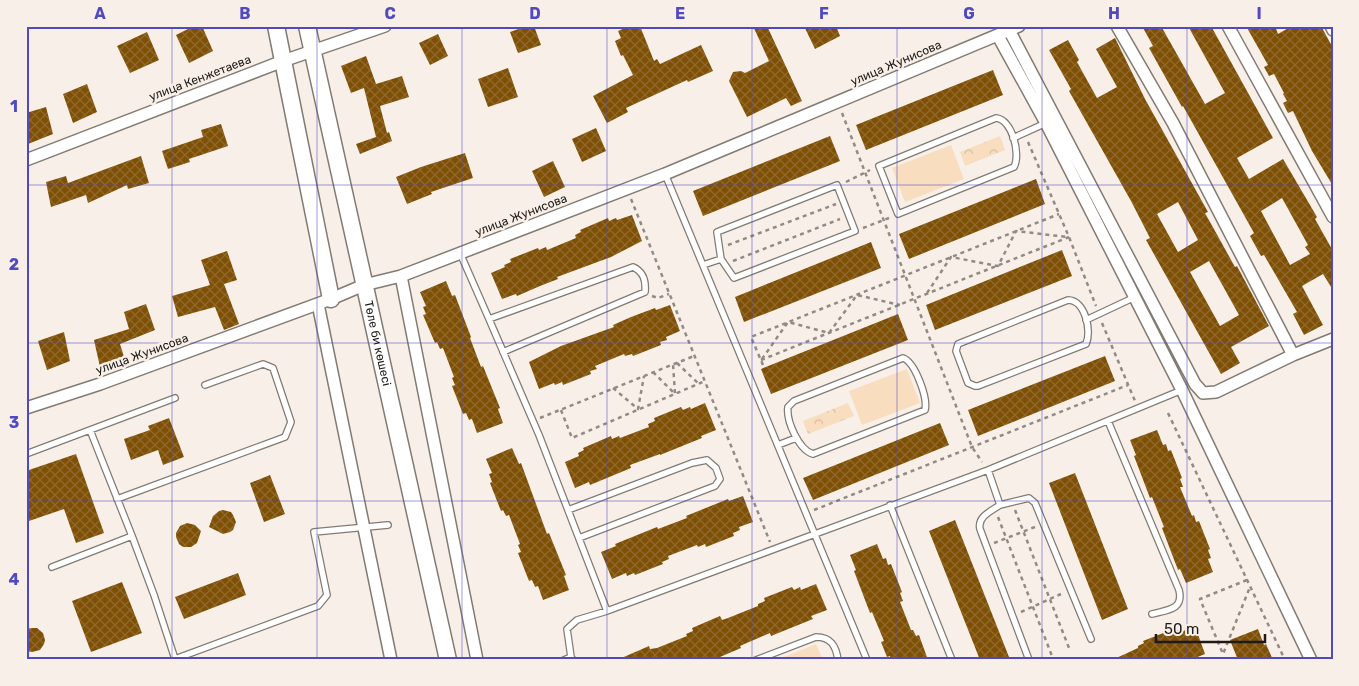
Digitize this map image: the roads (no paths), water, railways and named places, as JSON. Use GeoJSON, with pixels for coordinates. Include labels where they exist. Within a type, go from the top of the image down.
{"type":"FeatureCollection","features":[{"type":"Feature","properties":{"kind":"main road"},"geometry":{"type":"LineString","coordinates":[[276,26],[324,302]]}},
{"type":"Feature","properties":{"kind":"main road","name":"Төле би көшесі"},"geometry":{"type":"LineString","coordinates":[[307,26],[448,660]]}},
{"type":"Feature","properties":{"kind":"street","name":"улица Кенжетаева"},"geometry":{"type":"LineString","coordinates":[[26,160],[283,60],[313,52],[385,26]]}},
{"type":"Feature","properties":{"kind":"street"},"geometry":{"type":"LineString","coordinates":[[1117,26],[1173,123],[1294,355]]}},
{"type":"Feature","properties":{"kind":"street"},"geometry":{"type":"LineString","coordinates":[[1228,26],[1333,217]]}},
{"type":"Feature","properties":{"kind":"street"},"geometry":{"type":"LineString","coordinates":[[1331,26],[1333,30]]}},
{"type":"Feature","properties":{"kind":"street"},"geometry":{"type":"LineString","coordinates":[[1014,28],[1195,384],[1203,393],[1216,392],[1294,355],[1333,339]]}},
{"type":"Feature","properties":{"kind":"street","name":"улица Жунисова"},"geometry":{"type":"LineString","coordinates":[[26,408],[100,384],[324,302],[364,285],[402,276],[666,174],[1014,28]]}},
{"type":"Feature","properties":{"kind":"street"},"geometry":{"type":"LineString","coordinates":[[998,36],[1046,123],[1182,390],[1311,660]]}},
{"type":"Feature","properties":{"kind":"street"},"geometry":{"type":"LineString","coordinates":[[402,276],[477,660]]}},
{"type":"Feature","properties":{"kind":"street"},"geometry":{"type":"LineString","coordinates":[[324,302],[362,527],[391,660]]}},
{"type":"Feature","properties":{"kind":"lane"},"geometry":{"type":"LineString","coordinates":[[996,118],[1007,124],[1013,138],[1018,156],[1014,167],[898,214],[879,166],[996,118]]}},
{"type":"Feature","properties":{"kind":"lane"},"geometry":{"type":"LineString","coordinates":[[1013,138],[1046,123]]}},
{"type":"Feature","properties":{"kind":"lane"},"geometry":{"type":"LineString","coordinates":[[666,174],[867,660]]}},
{"type":"Feature","properties":{"kind":"lane"},"geometry":{"type":"LineString","coordinates":[[837,185],[855,231],[734,278],[723,262],[717,232],[837,185]]}},
{"type":"Feature","properties":{"kind":"lane"},"geometry":{"type":"LineString","coordinates":[[460,253],[533,421],[607,611]]}},
{"type":"Feature","properties":{"kind":"lane"},"geometry":{"type":"LineString","coordinates":[[703,265],[723,262]]}},
{"type":"Feature","properties":{"kind":"lane"},"geometry":{"type":"LineString","coordinates":[[490,319],[633,267],[642,273],[645,292],[504,352]]}},
{"type":"Feature","properties":{"kind":"lane"},"geometry":{"type":"LineString","coordinates":[[1086,320],[1135,297]]}},
{"type":"Feature","properties":{"kind":"lane"},"geometry":{"type":"LineString","coordinates":[[1068,300],[1072,300],[1079,305],[1086,320],[1089,333],[1086,344],[978,386],[968,382],[956,351],[958,344],[961,342],[1068,300]]}},
{"type":"Feature","properties":{"kind":"lane"},"geometry":{"type":"LineString","coordinates":[[903,358],[911,363],[926,401],[925,410],[813,454],[808,453],[801,447],[796,438],[787,414],[788,407],[794,401],[903,358]]}},
{"type":"Feature","properties":{"kind":"lane"},"geometry":{"type":"LineString","coordinates":[[117,499],[285,437],[291,422],[273,368],[263,364],[205,385]]}},
{"type":"Feature","properties":{"kind":"lane"},"geometry":{"type":"LineString","coordinates":[[564,660],[572,658],[567,629],[577,620],[607,611],[988,470],[1182,390]]}},
{"type":"Feature","properties":{"kind":"lane"},"geometry":{"type":"LineString","coordinates":[[26,454],[175,398]]}},
{"type":"Feature","properties":{"kind":"lane"},"geometry":{"type":"LineString","coordinates":[[1108,421],[1181,598],[1178,604],[1172,608],[1152,614]]}},
{"type":"Feature","properties":{"kind":"lane"},"geometry":{"type":"LineString","coordinates":[[90,430],[154,595],[175,659],[318,606],[327,595],[314,532],[388,525]]}},
{"type":"Feature","properties":{"kind":"lane"},"geometry":{"type":"LineString","coordinates":[[778,445],[796,438]]}},
{"type":"Feature","properties":{"kind":"lane"},"geometry":{"type":"LineString","coordinates":[[568,510],[692,463],[707,460],[716,468],[720,479],[715,486],[578,538]]}},
{"type":"Feature","properties":{"kind":"lane"},"geometry":{"type":"LineString","coordinates":[[988,470],[997,507]]}},
{"type":"Feature","properties":{"kind":"lane"},"geometry":{"type":"LineString","coordinates":[[1029,660],[979,524],[980,519],[997,507],[1012,501],[1029,498],[1035,503],[1091,639]]}},
{"type":"Feature","properties":{"kind":"lane"},"geometry":{"type":"LineString","coordinates":[[890,505],[952,660]]}},
{"type":"Feature","properties":{"kind":"lane"},"geometry":{"type":"LineString","coordinates":[[52,567],[132,536]]}},
{"type":"Feature","properties":{"kind":"lane"},"geometry":{"type":"LineString","coordinates":[[756,660],[816,637],[828,638],[833,643],[838,660]]}}]}
